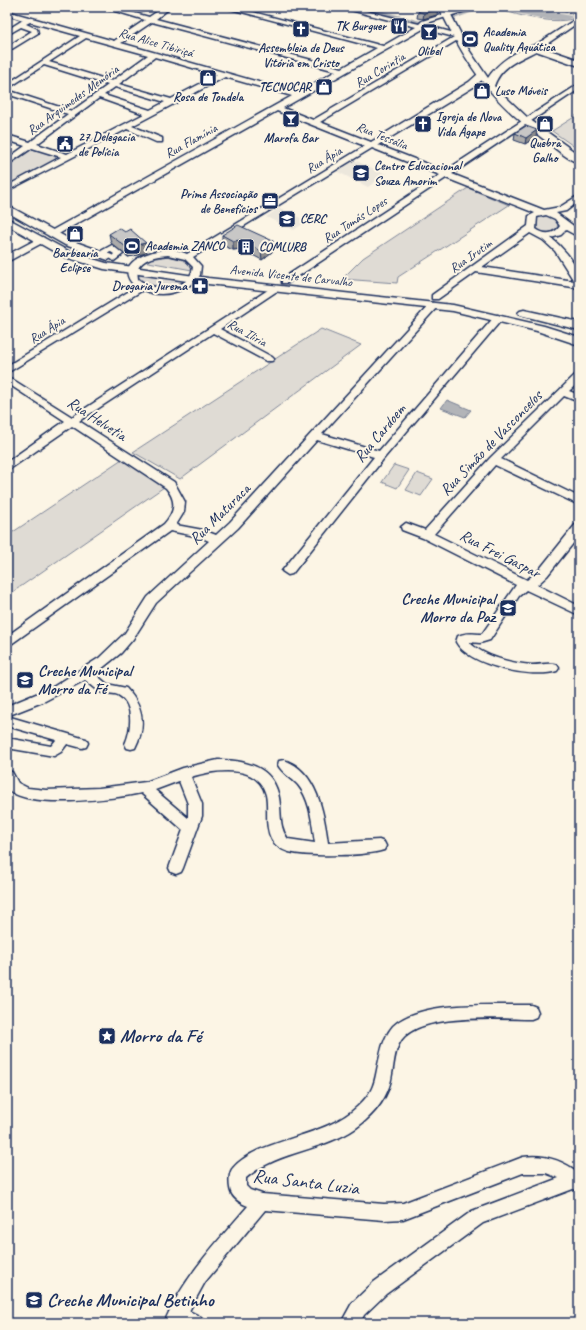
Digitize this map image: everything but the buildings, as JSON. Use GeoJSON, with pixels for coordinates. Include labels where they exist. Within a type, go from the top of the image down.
{"type":"FeatureCollection","features":[{"type":"Feature","properties":{"kind":"main road"},"geometry":{"type":"LineString","coordinates":[[446,13],[456,36],[474,66],[486,82],[525,121],[579,160]]}},
{"type":"Feature","properties":{"kind":"main road"},"geometry":{"type":"LineString","coordinates":[[486,82],[491,79],[497,70],[535,48],[579,63]]}},
{"type":"Feature","properties":{"kind":"main road"},"geometry":{"type":"LineString","coordinates":[[474,66],[497,70]]}},
{"type":"Feature","properties":{"kind":"main road","name":"Avenida Vicente de Carvalho"},"geometry":{"type":"LineString","coordinates":[[7,208],[80,248],[114,258],[135,267]]}},
{"type":"Feature","properties":{"kind":"main road","name":"Avenida Vicente de Carvalho"},"geometry":{"type":"LineString","coordinates":[[7,220],[75,258],[93,264],[135,267],[195,275],[274,289],[479,303],[577,324]]}},
{"type":"Feature","properties":{"kind":"main road","name":"Avenida Vicente de Carvalho"},"geometry":{"type":"LineString","coordinates":[[195,275],[285,281],[434,301],[555,332],[579,341]]}},
{"type":"Feature","properties":{"kind":"street"},"geometry":{"type":"LineString","coordinates":[[105,7],[343,71]]}},
{"type":"Feature","properties":{"kind":"street"},"geometry":{"type":"LineString","coordinates":[[115,44],[168,7]]}},
{"type":"Feature","properties":{"kind":"street"},"geometry":{"type":"LineString","coordinates":[[226,7],[384,48]]}},
{"type":"Feature","properties":{"kind":"street"},"geometry":{"type":"LineString","coordinates":[[342,7],[423,25]]}},
{"type":"Feature","properties":{"kind":"street"},"geometry":{"type":"LineString","coordinates":[[364,7],[456,36]]}},
{"type":"Feature","properties":{"kind":"street"},"geometry":{"type":"LineString","coordinates":[[446,13],[475,7]]}},
{"type":"Feature","properties":{"kind":"street"},"geometry":{"type":"LineString","coordinates":[[446,13],[483,8]]}},
{"type":"Feature","properties":{"kind":"street","name":"Rua Alice Tibiriçá"},"geometry":{"type":"LineString","coordinates":[[7,13],[299,96]]}},
{"type":"Feature","properties":{"kind":"street","name":"Rua Flamínia"},"geometry":{"type":"LineString","coordinates":[[52,234],[446,13]]}},
{"type":"Feature","properties":{"kind":"street"},"geometry":{"type":"LineString","coordinates":[[535,48],[579,19]]}},
{"type":"Feature","properties":{"kind":"street"},"geometry":{"type":"LineString","coordinates":[[7,33],[28,20]]}},
{"type":"Feature","properties":{"kind":"street"},"geometry":{"type":"LineString","coordinates":[[7,21],[35,30],[36,32],[7,50]]}},
{"type":"Feature","properties":{"kind":"street"},"geometry":{"type":"LineString","coordinates":[[7,87],[84,36]]}},
{"type":"Feature","properties":{"kind":"street","name":"Rua Corintia"},"geometry":{"type":"LineString","coordinates":[[315,122],[456,36]]}},
{"type":"Feature","properties":{"kind":"street","name":"Rua Arquimedes Memória"},"geometry":{"type":"LineString","coordinates":[[7,163],[11,156],[32,145],[100,96],[153,55]]}},
{"type":"Feature","properties":{"kind":"street"},"geometry":{"type":"LineString","coordinates":[[44,63],[172,102]]}},
{"type":"Feature","properties":{"kind":"street"},"geometry":{"type":"LineString","coordinates":[[7,189],[223,75]]}},
{"type":"Feature","properties":{"kind":"street","name":"Rua Ápia"},"geometry":{"type":"LineString","coordinates":[[188,257],[472,84],[486,82]]}},
{"type":"Feature","properties":{"kind":"street","name":"Rua Tomás Lopes"},"geometry":{"type":"LineString","coordinates":[[285,281],[579,86]]}},
{"type":"Feature","properties":{"kind":"street"},"geometry":{"type":"LineString","coordinates":[[7,92],[74,114]]}},
{"type":"Feature","properties":{"kind":"street"},"geometry":{"type":"LineString","coordinates":[[100,96],[150,113]]}},
{"type":"Feature","properties":{"kind":"street","name":"Rua Tessália"},"geometry":{"type":"LineString","coordinates":[[277,108],[521,205],[545,212]]}},
{"type":"Feature","properties":{"kind":"street"},"geometry":{"type":"LineString","coordinates":[[126,126],[159,140]]}},
{"type":"Feature","properties":{"kind":"street"},"geometry":{"type":"LineString","coordinates":[[7,137],[68,158]]}},
{"type":"Feature","properties":{"kind":"street"},"geometry":{"type":"LineString","coordinates":[[579,197],[563,208],[534,215],[532,218],[536,232],[553,245],[569,266],[579,284]]}},
{"type":"Feature","properties":{"kind":"street","name":"Rua Tessália"},"geometry":{"type":"LineString","coordinates":[[521,205],[532,218]]}},
{"type":"Feature","properties":{"kind":"street"},"geometry":{"type":"LineString","coordinates":[[553,245],[551,239],[563,228],[560,213],[563,208]]}},
{"type":"Feature","properties":{"kind":"street"},"geometry":{"type":"LineString","coordinates":[[545,212],[556,215],[561,221],[578,234]]}},
{"type":"Feature","properties":{"kind":"street"},"geometry":{"type":"LineString","coordinates":[[536,232],[578,234]]}},
{"type":"Feature","properties":{"kind":"street","name":"Rua Irutim"},"geometry":{"type":"LineString","coordinates":[[434,301],[475,269],[523,235],[536,232]]}},
{"type":"Feature","properties":{"kind":"street"},"geometry":{"type":"LineString","coordinates":[[7,259],[41,240]]}},
{"type":"Feature","properties":{"kind":"street"},"geometry":{"type":"LineString","coordinates":[[105,251],[112,248],[119,254],[114,258]]}},
{"type":"Feature","properties":{"kind":"street"},"geometry":{"type":"LineString","coordinates":[[174,252],[188,257],[197,266],[195,275],[182,287],[170,290],[158,290],[142,287],[133,277],[135,267],[142,258],[157,253],[174,252]]}},
{"type":"Feature","properties":{"kind":"street"},"geometry":{"type":"LineString","coordinates":[[475,269],[579,284]]}},
{"type":"Feature","properties":{"kind":"street","name":"Rua Ápia"},"geometry":{"type":"LineString","coordinates":[[7,370],[142,287]]}},
{"type":"Feature","properties":{"kind":"street"},"geometry":{"type":"LineString","coordinates":[[7,467],[37,444],[274,289]]}},
{"type":"Feature","properties":{"kind":"street","name":"Rua Maturaca"},"geometry":{"type":"LineString","coordinates":[[7,711],[51,695],[70,686],[86,674],[130,635],[144,609],[152,600],[218,541],[316,436],[434,301]]}},
{"type":"Feature","properties":{"kind":"street","name":"Rua Cardoem"},"geometry":{"type":"LineString","coordinates":[[288,571],[381,455],[498,318]]}},
{"type":"Feature","properties":{"kind":"street","name":"Rua Iliria"},"geometry":{"type":"LineString","coordinates":[[213,329],[269,359]]}},
{"type":"Feature","properties":{"kind":"street","name":"Rua Simão de Vasconcelos"},"geometry":{"type":"LineString","coordinates":[[427,535],[494,460],[579,376]]}},
{"type":"Feature","properties":{"kind":"street","name":"Rua Helvetia"},"geometry":{"type":"LineString","coordinates":[[7,379],[170,485]]}},
{"type":"Feature","properties":{"kind":"street"},"geometry":{"type":"LineString","coordinates":[[562,392],[579,399]]}},
{"type":"Feature","properties":{"kind":"street"},"geometry":{"type":"LineString","coordinates":[[316,436],[381,455]]}},
{"type":"Feature","properties":{"kind":"street"},"geometry":{"type":"LineString","coordinates":[[494,460],[579,501]]}},
{"type":"Feature","properties":{"kind":"street","name":"Rua Maturaca"},"geometry":{"type":"LineString","coordinates":[[7,642],[168,527],[178,516],[180,509],[177,496],[170,485]]}},
{"type":"Feature","properties":{"kind":"street"},"geometry":{"type":"LineString","coordinates":[[168,527],[203,534],[218,541]]}},
{"type":"Feature","properties":{"kind":"street","name":"Rua Frei Gaspar"},"geometry":{"type":"LineString","coordinates":[[406,527],[427,535],[579,611]]}},
{"type":"Feature","properties":{"kind":"street"},"geometry":{"type":"LineString","coordinates":[[553,668],[529,669],[510,665],[471,650],[462,642],[462,639],[467,637],[481,639],[486,637],[514,593],[543,573],[579,528]]}},
{"type":"Feature","properties":{"kind":"street"},"geometry":{"type":"LineString","coordinates":[[86,674],[104,688],[122,691],[133,707],[137,726],[135,737],[131,744]]}},
{"type":"Feature","properties":{"kind":"street"},"geometry":{"type":"LineString","coordinates":[[7,721],[82,743]]}},
{"type":"Feature","properties":{"kind":"street"},"geometry":{"type":"LineString","coordinates":[[7,744],[20,743],[51,751],[56,749],[63,738]]}},
{"type":"Feature","properties":{"kind":"street"},"geometry":{"type":"LineString","coordinates":[[284,765],[300,777],[307,786],[313,800],[319,822],[322,848]]}},
{"type":"Feature","properties":{"kind":"street"},"geometry":{"type":"LineString","coordinates":[[7,776],[11,786],[15,789],[33,794],[117,792],[144,788],[183,773],[204,768],[225,766],[247,769],[259,774],[268,784],[273,796],[275,824],[278,837],[283,843],[293,847],[322,848],[379,846]]}},
{"type":"Feature","properties":{"kind":"street"},"geometry":{"type":"LineString","coordinates":[[176,868],[195,816],[195,804],[183,773]]}},
{"type":"Feature","properties":{"kind":"street"},"geometry":{"type":"LineString","coordinates":[[144,788],[191,829]]}},
{"type":"Feature","properties":{"kind":"street","name":"Rua Santa Luzia"},"geometry":{"type":"LineString","coordinates":[[531,1012],[448,1014],[425,1018],[408,1024],[400,1030],[392,1041],[386,1058],[384,1077],[378,1097],[365,1110],[347,1125],[323,1138],[253,1161],[238,1174],[238,1189],[241,1195],[262,1202],[384,1212],[402,1211],[523,1165],[537,1162],[549,1164],[577,1181]]}},
{"type":"Feature","properties":{"kind":"street","name":"Rua Santa Luzia"},"geometry":{"type":"LineString","coordinates":[[350,1323],[358,1309],[380,1288],[478,1217],[577,1181]]}},
{"type":"Feature","properties":{"kind":"street"},"geometry":{"type":"LineString","coordinates":[[195,1323],[175,1318],[199,1276],[262,1202]]}},
{"type":"Feature","properties":{"kind":"shaded area"},"geometry":{"type":"Polygon","coordinates":[[[492,7],[512,7],[521,10],[535,7],[549,7],[563,10],[577,17],[559,21],[547,20],[523,16],[492,7]]]}},
{"type":"Feature","properties":{"kind":"shaded area"},"geometry":{"type":"Polygon","coordinates":[[[579,114],[579,150],[552,131],[579,114]]]}},
{"type":"Feature","properties":{"kind":"shaded area"},"geometry":{"type":"Polygon","coordinates":[[[34,148],[55,156],[56,160],[7,186],[7,167],[34,148]]]}},
{"type":"Feature","properties":{"kind":"shaded area","name":"Centro Educacional Souza Amorim"},"geometry":{"type":"Polygon","coordinates":[[[354,160],[386,174],[368,187],[336,171],[354,160]]]}},
{"type":"Feature","properties":{"kind":"shaded area"},"geometry":{"type":"Polygon","coordinates":[[[468,188],[509,205],[398,277],[397,283],[342,279],[363,258],[468,188]]]}},
{"type":"Feature","properties":{"kind":"shaded area","name":"CERC"},"geometry":{"type":"Polygon","coordinates":[[[279,208],[307,221],[294,230],[266,217],[279,208]]]}},
{"type":"Feature","properties":{"kind":"shaded area"},"geometry":{"type":"Polygon","coordinates":[[[546,214],[554,218],[558,223],[557,228],[550,232],[539,232],[537,229],[537,217],[546,214]]]}},
{"type":"Feature","properties":{"kind":"shaded area"},"geometry":{"type":"Polygon","coordinates":[[[168,256],[185,261],[192,270],[143,261],[168,256]]]}},
{"type":"Feature","properties":{"kind":"shaded area"},"geometry":{"type":"Polygon","coordinates":[[[136,273],[186,281],[172,286],[158,287],[146,283],[140,279],[136,273]]]}},
{"type":"Feature","properties":{"kind":"shaded area"},"geometry":{"type":"Polygon","coordinates":[[[321,329],[361,345],[180,479],[133,452],[321,329]]]}},
{"type":"Feature","properties":{"kind":"shaded area"},"geometry":{"type":"Polygon","coordinates":[[[447,400],[471,410],[465,417],[441,408],[447,400]]]}},
{"type":"Feature","properties":{"kind":"shaded area"},"geometry":{"type":"Polygon","coordinates":[[[122,459],[164,487],[7,596],[7,536],[122,459]]]}},
{"type":"Feature","properties":{"kind":"shaded area"},"geometry":{"type":"Polygon","coordinates":[[[394,465],[409,470],[397,488],[382,482],[394,465]]]}},
{"type":"Feature","properties":{"kind":"shaded area"},"geometry":{"type":"Polygon","coordinates":[[[417,473],[433,479],[421,496],[406,490],[417,473]]]}},
{"type":"Feature","properties":{"kind":"waterway"},"geometry":{"type":"LineString","coordinates":[[356,7],[418,23]]}},
{"type":"Feature","properties":{"kind":"waterway"},"geometry":{"type":"LineString","coordinates":[[454,16],[482,7]]}},
{"type":"Feature","properties":{"kind":"waterway"},"geometry":{"type":"LineString","coordinates":[[506,7],[538,15],[567,17]]}},
{"type":"Feature","properties":{"kind":"place","name":"TK Burguer"},"geometry":{"type":"Point","coordinates":[399,26]}},
{"type":"Feature","properties":{"kind":"place","name":"Assembleia de Deus Vitória em Cristo"},"geometry":{"type":"Point","coordinates":[301,29]}},
{"type":"Feature","properties":{"kind":"place","name":"Olibel"},"geometry":{"type":"Point","coordinates":[429,32]}},
{"type":"Feature","properties":{"kind":"place","name":"Academia Quality Aquática"},"geometry":{"type":"Point","coordinates":[470,39]}},
{"type":"Feature","properties":{"kind":"place","name":"Rosa de Tondela"},"geometry":{"type":"Point","coordinates":[208,78]}},
{"type":"Feature","properties":{"kind":"place","name":"TECNOCAR"},"geometry":{"type":"Point","coordinates":[324,87]}},
{"type":"Feature","properties":{"kind":"place","name":"Luso Móveis"},"geometry":{"type":"Point","coordinates":[482,91]}},
{"type":"Feature","properties":{"kind":"place","name":"Marofa Bar"},"geometry":{"type":"Point","coordinates":[291,119]}},
{"type":"Feature","properties":{"kind":"place","name":"Igreja de Nova Vida Ágape"},"geometry":{"type":"Point","coordinates":[423,124]}},
{"type":"Feature","properties":{"kind":"place","name":"Quebra Galho"},"geometry":{"type":"Point","coordinates":[545,124]}},
{"type":"Feature","properties":{"kind":"place","name":"27 Delegacia de Polícia"},"geometry":{"type":"Point","coordinates":[65,144]}},
{"type":"Feature","properties":{"kind":"place","name":"Centro Educacional Souza Amorim"},"geometry":{"type":"Point","coordinates":[361,173]}},
{"type":"Feature","properties":{"kind":"place","name":"Prime Associação de Benefícios"},"geometry":{"type":"Point","coordinates":[270,201]}},
{"type":"Feature","properties":{"kind":"place","name":"CERC"},"geometry":{"type":"Point","coordinates":[287,219]}},
{"type":"Feature","properties":{"kind":"place","name":"Barbearia Eclipse"},"geometry":{"type":"Point","coordinates":[75,234]}},
{"type":"Feature","properties":{"kind":"place","name":"Academia ZANCO"},"geometry":{"type":"Point","coordinates":[132,246]}},
{"type":"Feature","properties":{"kind":"place","name":"COMLURB"},"geometry":{"type":"Point","coordinates":[246,247]}},
{"type":"Feature","properties":{"kind":"place","name":"Drogaria Jurema"},"geometry":{"type":"Point","coordinates":[200,286]}},
{"type":"Feature","properties":{"kind":"place","name":"Creche Municipal Morro da Paz"},"geometry":{"type":"Point","coordinates":[508,608]}},
{"type":"Feature","properties":{"kind":"place","name":"Creche Municipal Morro da Fé"},"geometry":{"type":"Point","coordinates":[25,680]}},
{"type":"Feature","properties":{"kind":"place","name":"Morro da Fé"},"geometry":{"type":"Point","coordinates":[107,1036]}},
{"type":"Feature","properties":{"kind":"place","name":"Creche Municipal Betinho"},"geometry":{"type":"Point","coordinates":[34,1300]}}]}
